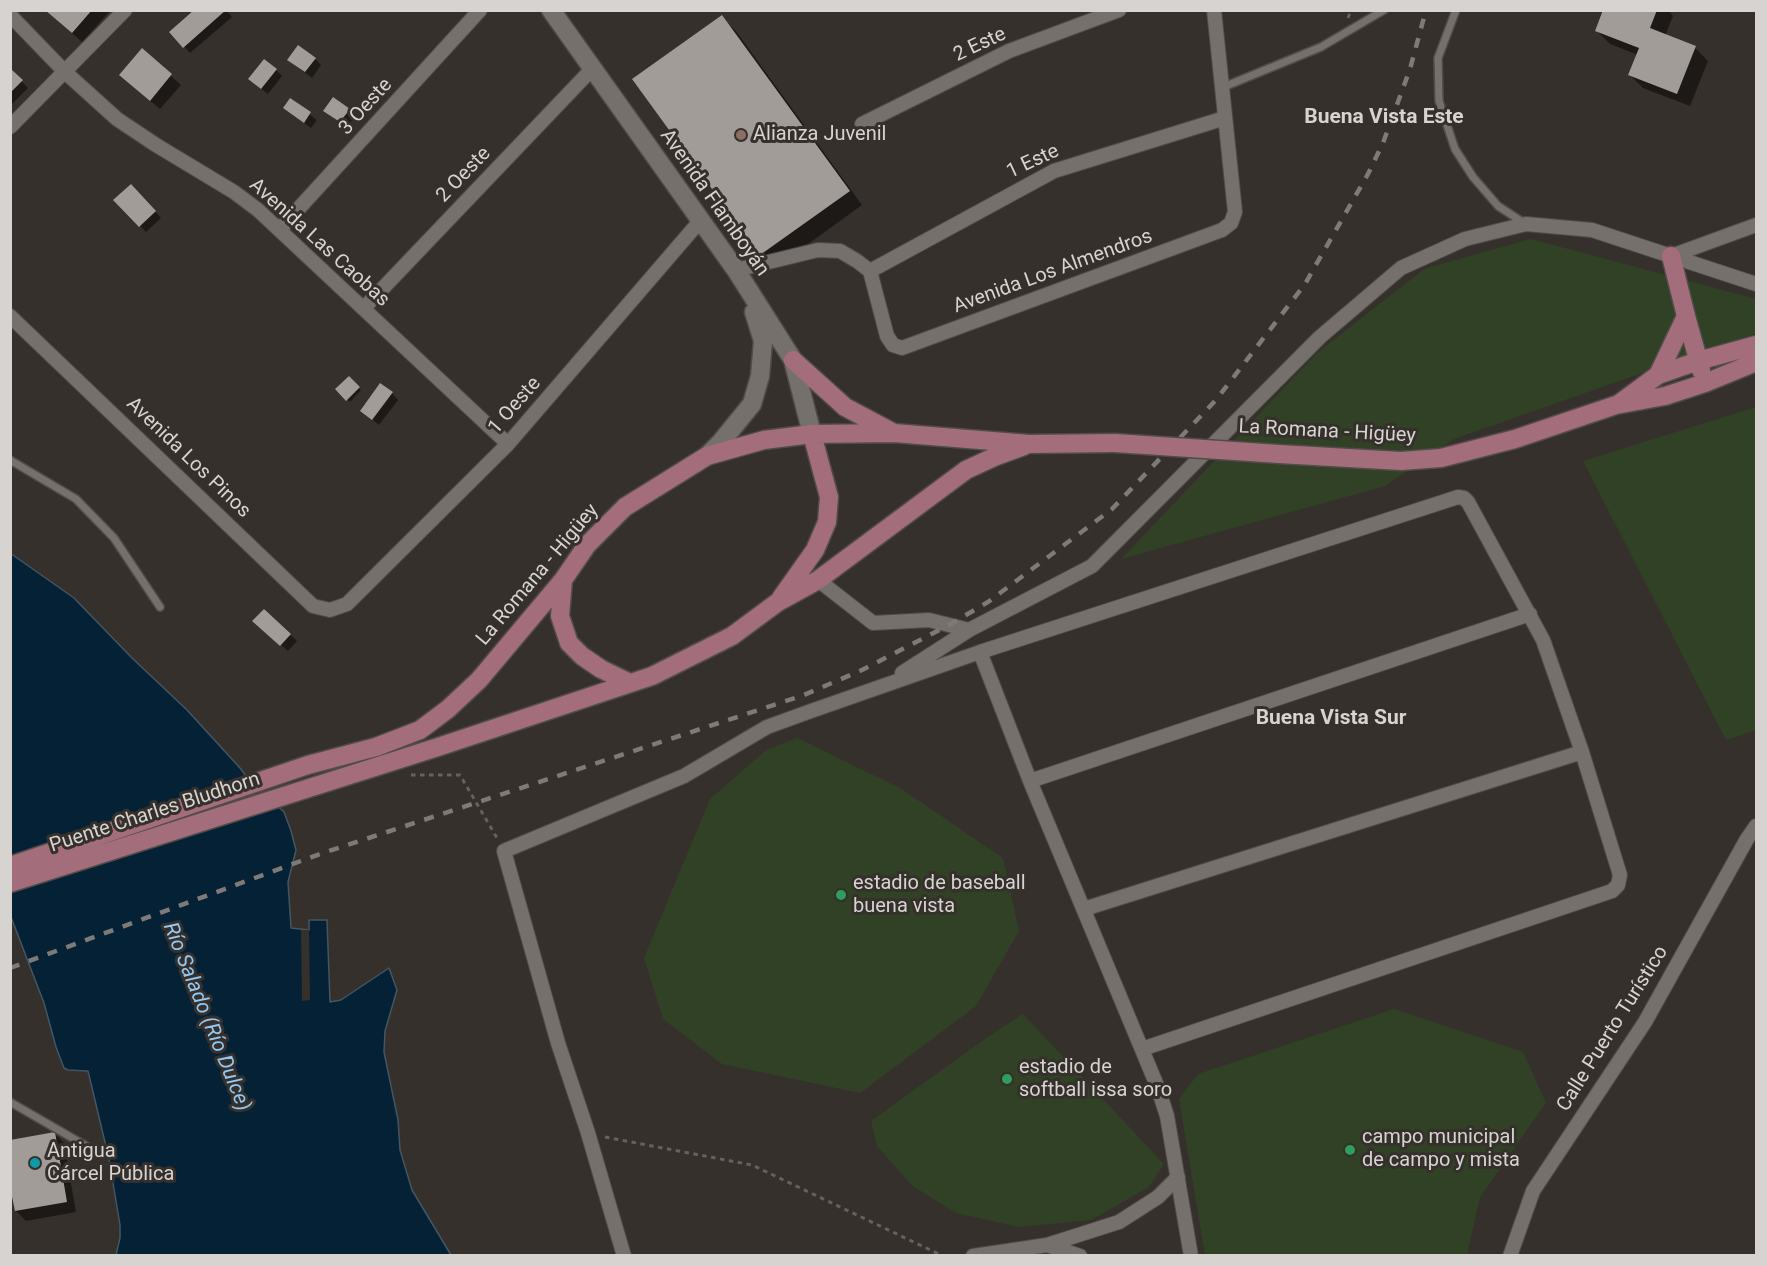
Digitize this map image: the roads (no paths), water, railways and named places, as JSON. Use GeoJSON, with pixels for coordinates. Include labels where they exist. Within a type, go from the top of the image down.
{"type":"FeatureCollection","features":[{"type":"Feature","properties":{"kind":"main road"},"geometry":{"type":"LineString","coordinates":[[1671,256],[1705,383]]}},
{"type":"Feature","properties":{"kind":"main road"},"geometry":{"type":"LineString","coordinates":[[1658,375],[1686,316]]}},
{"type":"Feature","properties":{"kind":"main road","name":"La Romana - Higüey"},"geometry":{"type":"LineString","coordinates":[[1616,405],[1658,375],[1756,345]]}},
{"type":"Feature","properties":{"kind":"main road"},"geometry":{"type":"LineString","coordinates":[[793,360],[845,407],[894,433]]}},
{"type":"Feature","properties":{"kind":"main road","name":"La Romana - Higüey"},"geometry":{"type":"LineString","coordinates":[[308,765],[376,747],[420,729],[448,709],[479,680],[562,580],[587,545],[625,507],[707,456],[764,440],[812,434],[894,433],[1029,444],[1115,443],[1401,460],[1441,458],[1515,439],[1616,405],[1665,396],[1705,383],[1756,362]]}},
{"type":"Feature","properties":{"kind":"main road"},"geometry":{"type":"LineString","coordinates":[[778,602],[815,550],[827,522],[829,497],[812,434]]}},
{"type":"Feature","properties":{"kind":"main road","name":"La Romana - Higüey"},"geometry":{"type":"LineString","coordinates":[[314,786],[652,676],[732,636],[778,602],[818,580],[966,470],[1029,444]]}},
{"type":"Feature","properties":{"kind":"main road"},"geometry":{"type":"LineString","coordinates":[[562,580],[560,616],[569,643],[582,656],[601,669],[630,683]]}},
{"type":"Feature","properties":{"kind":"main road","name":"Puente Charles Bludhorn"},"geometry":{"type":"LineString","coordinates":[[10,866],[308,765]]}},
{"type":"Feature","properties":{"kind":"main road","name":"Puente Charles Bludhorn"},"geometry":{"type":"LineString","coordinates":[[10,883],[314,786]]}},
{"type":"Feature","properties":{"kind":"street"},"geometry":{"type":"LineString","coordinates":[[10,128],[125,10]]}},
{"type":"Feature","properties":{"kind":"street","name":"3 Oeste"},"geometry":{"type":"LineString","coordinates":[[280,229],[480,10]]}},
{"type":"Feature","properties":{"kind":"street","name":"Avenida Flamboyán"},"geometry":{"type":"LineString","coordinates":[[551,10],[736,270],[793,360],[812,434]]}},
{"type":"Feature","properties":{"kind":"street","name":"2 Este"},"geometry":{"type":"LineString","coordinates":[[862,124],[1010,51],[1119,10]]}},
{"type":"Feature","properties":{"kind":"street","name":"Avenida Los Almendros"},"geometry":{"type":"LineString","coordinates":[[870,271],[887,336],[893,345],[902,348],[1222,230],[1231,223],[1235,212],[1214,10]]}},
{"type":"Feature","properties":{"kind":"street","name":"Avenida Las Caobas"},"geometry":{"type":"LineString","coordinates":[[10,15],[65,72],[117,119],[234,192],[280,229],[508,444]]}},
{"type":"Feature","properties":{"kind":"street","name":"2 Oeste"},"geometry":{"type":"LineString","coordinates":[[364,308],[593,68]]}},
{"type":"Feature","properties":{"kind":"street","name":"1 Este"},"geometry":{"type":"LineString","coordinates":[[870,271],[1054,171],[1225,118]]}},
{"type":"Feature","properties":{"kind":"street","name":"1 Oeste"},"geometry":{"type":"LineString","coordinates":[[347,604],[508,444],[700,221]]}},
{"type":"Feature","properties":{"kind":"street"},"geometry":{"type":"LineString","coordinates":[[885,684],[969,630],[1092,566],[1320,337],[1401,268],[1466,239],[1526,224],[1592,230],[1756,284]]}},
{"type":"Feature","properties":{"kind":"street"},"geometry":{"type":"LineString","coordinates":[[1671,256],[1756,225]]}},
{"type":"Feature","properties":{"kind":"street"},"geometry":{"type":"LineString","coordinates":[[736,270],[818,250],[840,251],[870,271]]}},
{"type":"Feature","properties":{"kind":"street"},"geometry":{"type":"LineString","coordinates":[[707,456],[752,404],[759,376],[764,341],[748,290]]}},
{"type":"Feature","properties":{"kind":"street","name":"Avenida Los Pinos"},"geometry":{"type":"LineString","coordinates":[[10,316],[313,606],[330,610],[347,604]]}},
{"type":"Feature","properties":{"kind":"street"},"geometry":{"type":"LineString","coordinates":[[624,1256],[588,1133],[558,1043],[504,851],[684,776],[767,727],[980,652],[1458,497],[1464,498],[1543,640],[1582,752],[1620,875],[1618,885],[1612,891],[1142,1049]]}},
{"type":"Feature","properties":{"kind":"street"},"geometry":{"type":"LineString","coordinates":[[818,580],[873,623],[929,621],[969,630]]}},
{"type":"Feature","properties":{"kind":"street"},"geometry":{"type":"LineString","coordinates":[[1030,781],[1530,615]]}},
{"type":"Feature","properties":{"kind":"street"},"geometry":{"type":"LineString","coordinates":[[980,652],[1030,781],[1142,1049],[1167,1116],[1191,1256]]}},
{"type":"Feature","properties":{"kind":"street"},"geometry":{"type":"LineString","coordinates":[[1084,909],[1582,752]]}},
{"type":"Feature","properties":{"kind":"street","name":"Calle Puerto Turístico"},"geometry":{"type":"LineString","coordinates":[[1510,1256],[1533,1191],[1645,1022],[1756,826]]}},
{"type":"Feature","properties":{"kind":"street"},"geometry":{"type":"LineString","coordinates":[[973,1256],[1047,1245],[1119,1222],[1158,1197],[1178,1177]]}},
{"type":"Feature","properties":{"kind":"street"},"geometry":{"type":"LineString","coordinates":[[1047,1245],[1080,1256]]}},
{"type":"Feature","properties":{"kind":"lane"},"geometry":{"type":"LineString","coordinates":[[1221,88],[1321,47],[1384,10]]}},
{"type":"Feature","properties":{"kind":"lane"},"geometry":{"type":"LineString","coordinates":[[1456,10],[1438,58],[1439,101],[1455,149],[1473,177],[1498,206],[1526,224]]}},
{"type":"Feature","properties":{"kind":"lane"},"geometry":{"type":"LineString","coordinates":[[10,460],[76,499],[114,538],[160,607]]}},
{"type":"Feature","properties":{"kind":"lane"},"geometry":{"type":"LineString","coordinates":[[10,1102],[88,1148]]}},
{"type":"Feature","properties":{"kind":"water","name":"Río Salado (Río Dulce)"},"geometry":{"type":"Polygon","coordinates":[[[10,553],[74,598],[187,710],[249,780],[284,812],[296,850],[288,882],[291,928],[309,930],[309,920],[327,920],[330,1002],[341,1000],[389,968],[397,990],[385,1031],[384,1052],[398,1120],[400,1150],[412,1190],[451,1255],[116,1255],[120,1225],[109,1159],[88,1071],[64,1068],[44,1003],[11,917],[10,553]]]}},
{"type":"Feature","properties":{"kind":"railway"},"geometry":{"type":"LineString","coordinates":[[10,968],[320,854],[804,695],[862,670],[988,602],[1112,509],[1216,400],[1305,284],[1368,174],[1383,143],[1410,69],[1426,10]]}},
{"type":"Feature","properties":{"kind":"place","name":"Alianza Juvenil"},"geometry":{"type":"Point","coordinates":[741,135]}},
{"type":"Feature","properties":{"kind":"place","name":"estadio de baseball buena vista"},"geometry":{"type":"Point","coordinates":[841,895]}},
{"type":"Feature","properties":{"kind":"place","name":"estadio de softball issa soro"},"geometry":{"type":"Point","coordinates":[1007,1079]}},
{"type":"Feature","properties":{"kind":"place","name":"campo municipal de campo y mista"},"geometry":{"type":"Point","coordinates":[1350,1150]}},
{"type":"Feature","properties":{"kind":"place","name":"Antigua Cárcel Pública"},"geometry":{"type":"Point","coordinates":[35,1163]}},
{"type":"Feature","properties":{"kind":"district","name":"Buena Vista Este"},"geometry":{"type":"Point","coordinates":[1384,118]}},
{"type":"Feature","properties":{"kind":"district","name":"Buena Vista Sur"},"geometry":{"type":"Point","coordinates":[1331,719]}}]}
